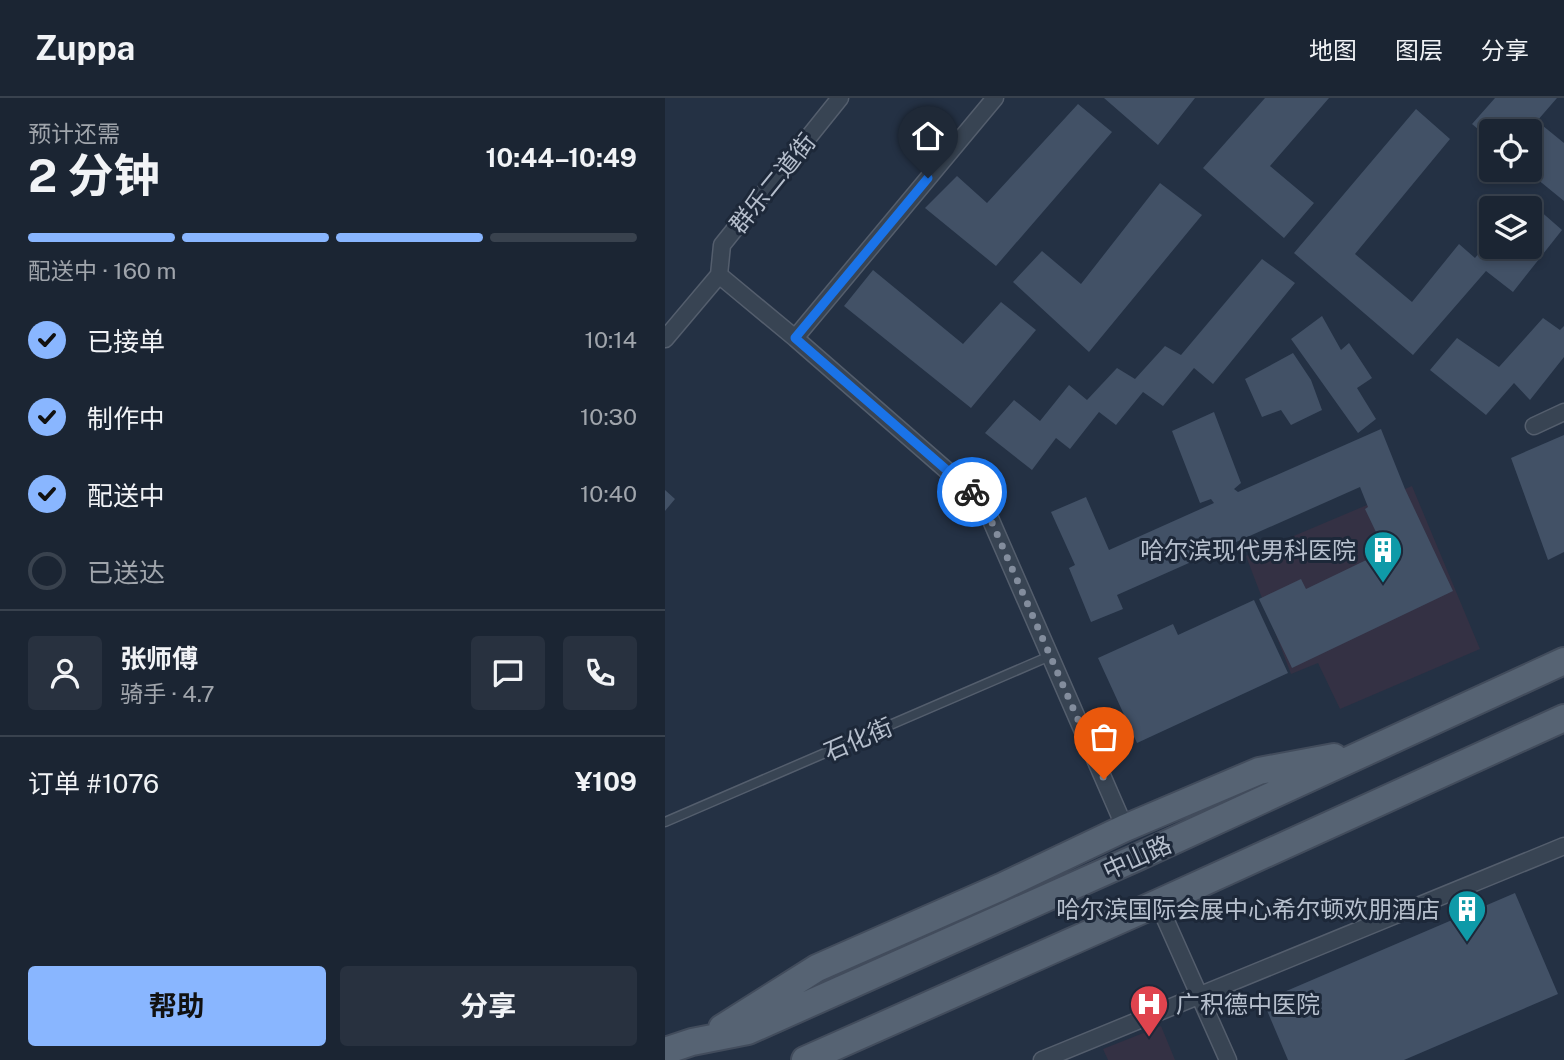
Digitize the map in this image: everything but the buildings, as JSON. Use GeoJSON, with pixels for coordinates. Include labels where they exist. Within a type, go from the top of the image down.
{"type":"FeatureCollection","features":[{"type":"Feature","properties":{"kind":"main road","name":"中山路"},"geometry":{"type":"LineString","coordinates":[[665,1051],[748,1031],[1138,857],[1564,661]]}},
{"type":"Feature","properties":{"kind":"main road","name":"中山路"},"geometry":{"type":"LineString","coordinates":[[805,1060],[1564,718]]}},
{"type":"Feature","properties":{"kind":"main road"},"geometry":{"type":"LineString","coordinates":[[698,1041],[738,1019],[817,968],[1001,887],[1125,828],[1259,771],[1366,751]]}},
{"type":"Feature","properties":{"kind":"street","name":"群乐二道街"},"geometry":{"type":"LineString","coordinates":[[719,275],[722,245],[840,98]]}},
{"type":"Feature","properties":{"kind":"street"},"geometry":{"type":"LineString","coordinates":[[795,338],[995,98]]}},
{"type":"Feature","properties":{"kind":"street"},"geometry":{"type":"LineString","coordinates":[[665,339],[719,275],[983,502],[1125,828]]}},
{"type":"Feature","properties":{"kind":"street"},"geometry":{"type":"LineString","coordinates":[[1534,426],[1564,412]]}},
{"type":"Feature","properties":{"kind":"street"},"geometry":{"type":"LineString","coordinates":[[1042,1060],[1564,846]]}},
{"type":"Feature","properties":{"kind":"street"},"geometry":{"type":"LineString","coordinates":[[1158,903],[1228,1060]]}},
{"type":"Feature","properties":{"kind":"lane","name":"石化街"},"geometry":{"type":"LineString","coordinates":[[665,822],[1050,656]]}},
{"type":"Feature","properties":{"kind":"shaded area"},"geometry":{"type":"Polygon","coordinates":[[[1412,486],[1480,649],[1340,709],[1318,663],[1291,674],[1246,556],[1412,486]]]}},
{"type":"Feature","properties":{"kind":"shaded area","name":"广积德中医院"},"geometry":{"type":"Polygon","coordinates":[[[1161,1026],[1175,1060],[1108,1060],[1103,1049],[1161,1026]]]}},
{"type":"Feature","properties":{"kind":"way so far"},"geometry":{"type":"LineString","coordinates":[[972,492],[983,502],[1104,779]]}},
{"type":"Feature","properties":{"kind":"place","name":"哈尔滨现代男科医院"},"geometry":{"type":"Point","coordinates":[1383,584]}},
{"type":"Feature","properties":{"kind":"place","name":"哈尔滨国际会展中心希尔顿欢朋酒店"},"geometry":{"type":"Point","coordinates":[1467,943]}},
{"type":"Feature","properties":{"kind":"place","name":"广积德中医院"},"geometry":{"type":"Point","coordinates":[1149,1038]}},
{"type":"Feature","properties":{"kind":"route"},"geometry":{"type":"LineString","coordinates":[[928,178],[795,338],[972,492]]}}]}
